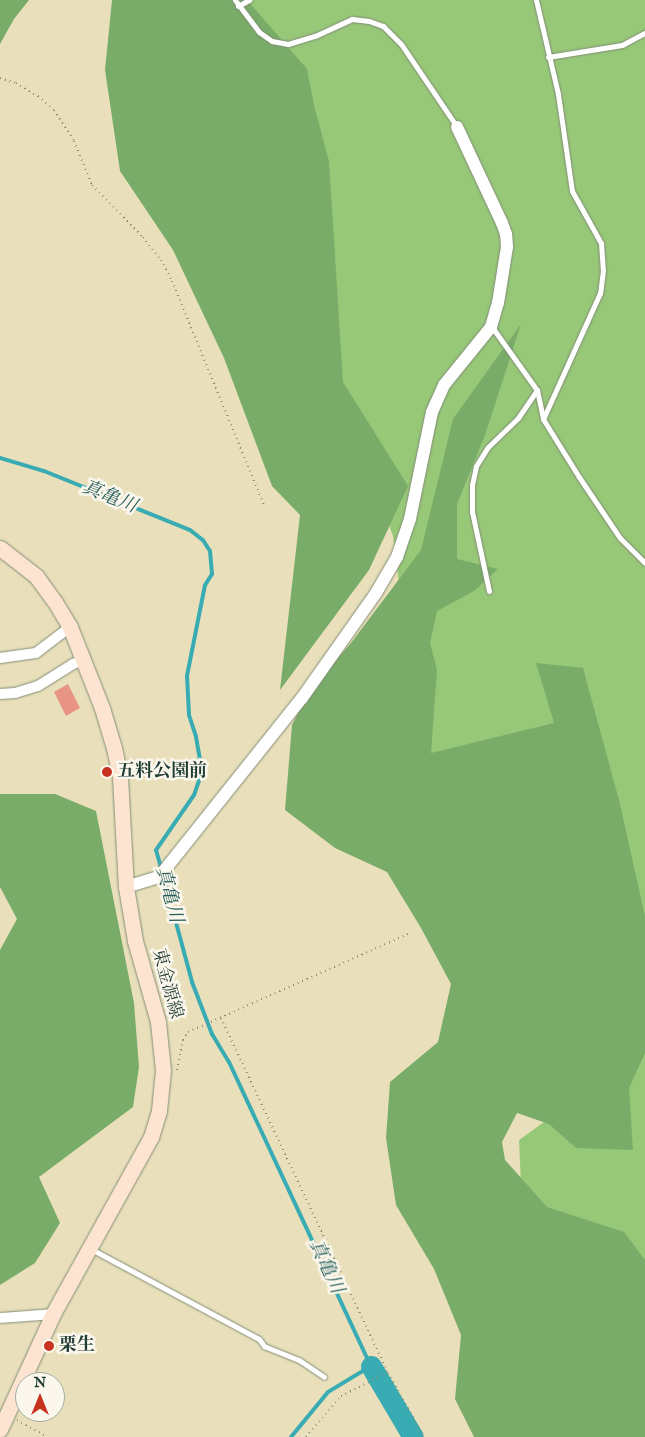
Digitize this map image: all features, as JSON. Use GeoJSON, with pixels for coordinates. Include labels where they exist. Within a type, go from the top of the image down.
{"type":"FeatureCollection","features":[{"type":"Feature","properties":{"kind":"main road","name":"東金源線"},"geometry":{"type":"LineString","coordinates":[[0,548],[36,576],[70,627],[102,708],[114,748],[120,778],[126,887],[135,940],[158,1022],[162,1086],[160,1111],[151,1137],[53,1314],[0,1429]]}},
{"type":"Feature","properties":{"kind":"street"},"geometry":{"type":"LineString","coordinates":[[126,887],[159,877],[302,698],[376,593],[397,557],[404,538],[432,412],[444,385],[491,327],[498,303],[507,247],[506,234],[457,127]]}},
{"type":"Feature","properties":{"kind":"street"},"geometry":{"type":"LineString","coordinates":[[0,658],[36,653],[70,627]]}},
{"type":"Feature","properties":{"kind":"street"},"geometry":{"type":"LineString","coordinates":[[0,694],[15,693],[38,686],[72,664],[84,660]]}},
{"type":"Feature","properties":{"kind":"street"},"geometry":{"type":"LineString","coordinates":[[0,1318],[53,1314]]}},
{"type":"Feature","properties":{"kind":"lane"},"geometry":{"type":"LineString","coordinates":[[235,0],[260,32],[272,41],[288,44],[315,36],[352,19],[369,20],[383,26],[401,44],[457,127]]}},
{"type":"Feature","properties":{"kind":"lane"},"geometry":{"type":"LineString","coordinates":[[238,6],[249,0]]}},
{"type":"Feature","properties":{"kind":"lane"},"geometry":{"type":"LineString","coordinates":[[536,0],[558,94],[572,192],[601,242],[603,270],[600,293],[543,419]]}},
{"type":"Feature","properties":{"kind":"lane"},"geometry":{"type":"LineString","coordinates":[[548,57],[622,45],[645,33]]}},
{"type":"Feature","properties":{"kind":"lane"},"geometry":{"type":"LineString","coordinates":[[491,327],[537,390],[543,419],[620,538],[645,563]]}},
{"type":"Feature","properties":{"kind":"lane"},"geometry":{"type":"LineString","coordinates":[[489,591],[472,512],[472,485],[476,466],[488,447],[518,418],[537,390]]}},
{"type":"Feature","properties":{"kind":"lane"},"geometry":{"type":"LineString","coordinates":[[88,1248],[258,1339],[264,1346],[299,1360],[324,1377]]}},
{"type":"Feature","properties":{"kind":"path"},"geometry":{"type":"LineString","coordinates":[[0,78],[16,83],[38,96],[54,110],[74,141],[92,185],[143,237],[161,260],[172,280],[265,508]]}},
{"type":"Feature","properties":{"kind":"path"},"geometry":{"type":"LineString","coordinates":[[162,1086],[170,1082],[179,1065],[181,1049],[188,1032],[410,933]]}},
{"type":"Feature","properties":{"kind":"path"},"geometry":{"type":"LineString","coordinates":[[221,1018],[388,1373],[424,1437]]}},
{"type":"Feature","properties":{"kind":"path"},"geometry":{"type":"LineString","coordinates":[[306,1437],[341,1396],[388,1373]]}},
{"type":"Feature","properties":{"kind":"path"},"geometry":{"type":"LineString","coordinates":[[6,1414],[48,1437]]}},
{"type":"Feature","properties":{"kind":"green space"},"geometry":{"type":"Polygon","coordinates":[[[0,0],[29,0],[14,19],[0,44],[0,0]]]}},
{"type":"Feature","properties":{"kind":"green space"},"geometry":{"type":"Polygon","coordinates":[[[112,0],[247,0],[307,69],[314,105],[329,161],[343,382],[408,486],[369,570],[280,690],[300,515],[272,486],[224,358],[173,250],[120,171],[105,70],[112,0]]]}},
{"type":"Feature","properties":{"kind":"green space"},"geometry":{"type":"Polygon","coordinates":[[[174,0],[645,0],[645,1356],[523,1231],[519,1140],[604,1079],[424,776],[393,536],[314,318],[174,0]]]}},
{"type":"Feature","properties":{"kind":"green space"},"geometry":{"type":"Polygon","coordinates":[[[521,324],[485,435],[457,504],[457,559],[498,569],[474,591],[437,611],[430,643],[437,670],[431,753],[554,723],[536,663],[583,668],[619,800],[645,916],[645,1053],[629,1088],[633,1150],[576,1148],[549,1124],[517,1113],[502,1142],[505,1160],[547,1207],[624,1232],[645,1260],[645,1437],[474,1437],[455,1399],[461,1335],[434,1269],[396,1205],[386,1138],[390,1082],[438,1042],[451,984],[421,928],[387,872],[335,848],[285,810],[292,725],[309,691],[351,643],[421,550],[453,419],[521,324]]]}},
{"type":"Feature","properties":{"kind":"green space"},"geometry":{"type":"Polygon","coordinates":[[[0,794],[55,794],[96,811],[134,1003],[139,1067],[133,1107],[39,1177],[60,1223],[35,1263],[0,1285],[0,950],[17,919],[0,887],[0,794]]]}},
{"type":"Feature","properties":{"kind":"building"},"geometry":{"type":"Polygon","coordinates":[[[68,684],[80,708],[66,716],[54,692],[68,684]]]}},
{"type":"Feature","properties":{"kind":"waterway","name":"真亀川"},"geometry":{"type":"LineString","coordinates":[[0,458],[44,471],[190,530],[203,540],[210,551],[212,574],[205,585],[187,676],[189,715],[196,737],[202,772],[194,795],[156,850],[161,868]]}},
{"type":"Feature","properties":{"kind":"waterway","name":"真亀川"},"geometry":{"type":"LineString","coordinates":[[164,878],[192,982],[212,1034],[229,1062],[371,1366],[328,1392],[291,1437]]}},
{"type":"Feature","properties":{"kind":"waterway","name":"真亀川"},"geometry":{"type":"LineString","coordinates":[[371,1366],[413,1437]]}},
{"type":"Feature","properties":{"kind":"place","name":"五料公園前"},"geometry":{"type":"Point","coordinates":[107,772]}},
{"type":"Feature","properties":{"kind":"place","name":"栗生"},"geometry":{"type":"Point","coordinates":[49,1346]}}]}
